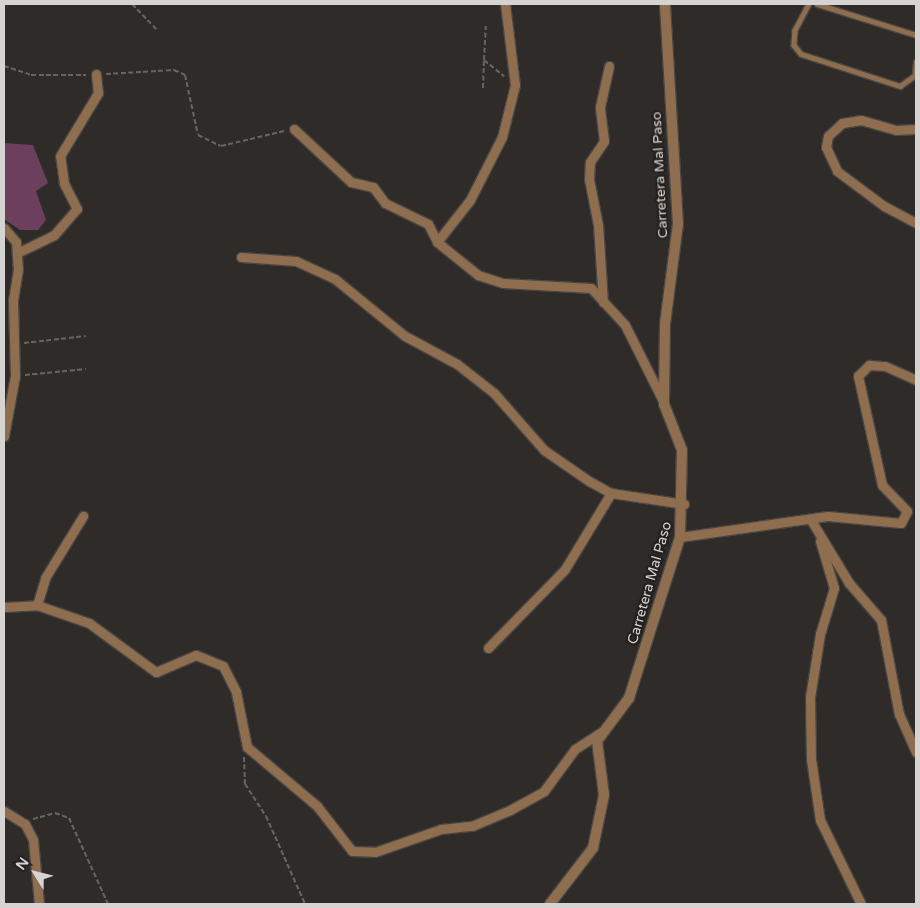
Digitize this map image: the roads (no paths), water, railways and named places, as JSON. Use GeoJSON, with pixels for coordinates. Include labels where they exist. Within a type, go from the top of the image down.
{"type":"FeatureCollection","features":[{"type":"Feature","properties":{"kind":"street"},"geometry":{"type":"LineString","coordinates":[[437,242],[470,200],[502,138],[515,86],[505,4]]}},
{"type":"Feature","properties":{"kind":"street","name":"Carretera Mal Paso"},"geometry":{"type":"LineString","coordinates":[[550,904],[592,848],[602,822],[604,796],[595,753],[604,730],[629,698],[680,537],[684,504],[682,450],[664,404],[665,324],[678,224],[665,4]]}},
{"type":"Feature","properties":{"kind":"street"},"geometry":{"type":"LineString","coordinates":[[603,302],[598,225],[589,179],[590,162],[604,141],[600,107],[610,66]]}},
{"type":"Feature","properties":{"kind":"street"},"geometry":{"type":"LineString","coordinates":[[17,253],[54,235],[77,209],[64,183],[60,156],[98,93],[96,74]]}},
{"type":"Feature","properties":{"kind":"street"},"geometry":{"type":"LineString","coordinates":[[916,129],[896,130],[862,120],[842,123],[828,136],[826,147],[838,170],[884,206],[916,223]]}},
{"type":"Feature","properties":{"kind":"street"},"geometry":{"type":"LineString","coordinates":[[294,129],[351,182],[373,186],[386,203],[428,224],[437,242],[478,275],[503,283],[591,288],[625,325],[664,404]]}},
{"type":"Feature","properties":{"kind":"street"},"geometry":{"type":"LineString","coordinates":[[4,228],[16,242],[17,253],[13,300],[16,344],[15,376],[4,436]]}},
{"type":"Feature","properties":{"kind":"street"},"geometry":{"type":"LineString","coordinates":[[241,257],[296,261],[335,279],[405,336],[457,364],[494,393],[544,450],[611,493],[684,504]]}},
{"type":"Feature","properties":{"kind":"street"},"geometry":{"type":"LineString","coordinates":[[680,537],[857,516],[901,523],[906,518],[908,511],[882,485],[875,467],[858,376],[869,365],[885,366],[916,380]]}},
{"type":"Feature","properties":{"kind":"street"},"geometry":{"type":"LineString","coordinates":[[488,648],[565,569],[611,493]]}},
{"type":"Feature","properties":{"kind":"street"},"geometry":{"type":"LineString","coordinates":[[37,605],[46,578],[83,516]]}},
{"type":"Feature","properties":{"kind":"street"},"geometry":{"type":"LineString","coordinates":[[812,520],[834,588],[820,634],[810,697],[811,759],[820,820],[861,904]]}},
{"type":"Feature","properties":{"kind":"street"},"geometry":{"type":"LineString","coordinates":[[820,541],[881,620],[899,714],[916,752]]}},
{"type":"Feature","properties":{"kind":"street"},"geometry":{"type":"LineString","coordinates":[[4,607],[37,605],[89,623],[156,672],[196,655],[223,666],[236,692],[247,748],[317,806],[352,851],[375,852],[441,829],[472,826],[510,810],[544,790],[575,750],[604,730]]}},
{"type":"Feature","properties":{"kind":"street"},"geometry":{"type":"LineString","coordinates":[[4,811],[25,824],[33,840],[39,904]]}},
{"type":"Feature","properties":{"kind":"lane"},"geometry":{"type":"LineString","coordinates":[[809,4],[795,30],[794,45],[801,54],[900,86],[914,75],[916,62]]}},
{"type":"Feature","properties":{"kind":"lane"},"geometry":{"type":"LineString","coordinates":[[817,4],[916,35]]}}]}
